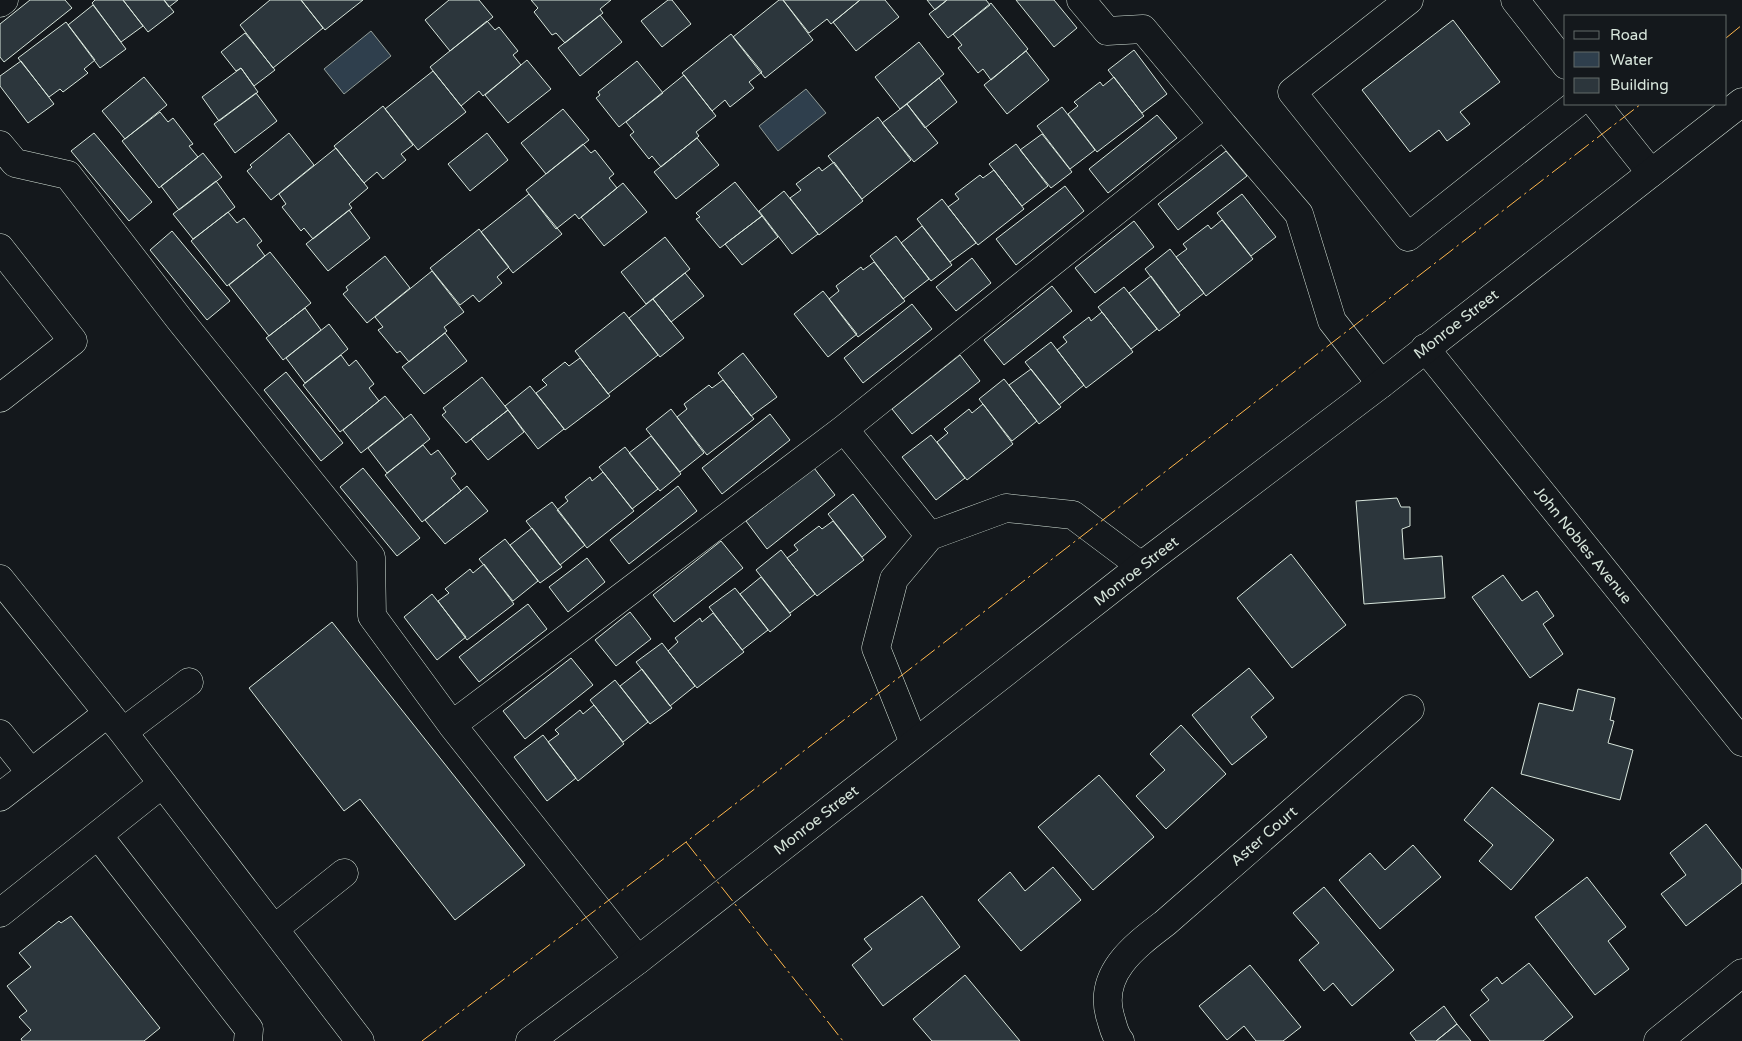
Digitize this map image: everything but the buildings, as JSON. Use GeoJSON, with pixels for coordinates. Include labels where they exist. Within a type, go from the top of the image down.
{"type":"FeatureCollection","features":[{"type":"Feature","properties":{"kind":"main road"},"geometry":{"type":"LineString","coordinates":[[0,3],[4,0]]}},
{"type":"Feature","properties":{"kind":"main road"},"geometry":{"type":"LineString","coordinates":[[1082,0],[1107,31],[1143,29],[1299,214],[1332,321],[1381,384]]}},
{"type":"Feature","properties":{"kind":"main road"},"geometry":{"type":"LineString","coordinates":[[1409,0],[1292,92],[1408,237],[1575,105]]}},
{"type":"Feature","properties":{"kind":"main road"},"geometry":{"type":"LineString","coordinates":[[1515,0],[1564,62]]}},
{"type":"Feature","properties":{"kind":"main road","name":"Monroe Street"},"geometry":{"type":"LineString","coordinates":[[530,1041],[638,960],[1141,566],[1381,384],[1424,348],[1742,102]]}},
{"type":"Feature","properties":{"kind":"main road"},"geometry":{"type":"LineString","coordinates":[[1597,105],[1651,174]]}},
{"type":"Feature","properties":{"kind":"main road"},"geometry":{"type":"LineString","coordinates":[[452,724],[844,429],[1223,125]]}},
{"type":"Feature","properties":{"kind":"main road"},"geometry":{"type":"LineString","coordinates":[[0,145],[15,163],[68,176],[180,320],[371,557],[372,616],[452,724],[638,960]]}},
{"type":"Feature","properties":{"kind":"main road"},"geometry":{"type":"LineString","coordinates":[[0,248],[73,341],[0,398]]}},
{"type":"Feature","properties":{"kind":"main road","name":"John Nobles Avenue"},"geometry":{"type":"LineString","coordinates":[[1424,348],[1742,742]]}},
{"type":"Feature","properties":{"kind":"main road"},"geometry":{"type":"LineString","coordinates":[[844,429],[930,536]]}},
{"type":"Feature","properties":{"kind":"main road"},"geometry":{"type":"LineString","coordinates":[[914,743],[876,648],[894,579],[930,536],[1006,508],[1073,514],[1141,566]]}},
{"type":"Feature","properties":{"kind":"main road"},"geometry":{"type":"LineString","coordinates":[[0,579],[116,723],[360,1041]]}},
{"type":"Feature","properties":{"kind":"main road"},"geometry":{"type":"LineString","coordinates":[[0,797],[31,773],[189,682]]}},
{"type":"Feature","properties":{"kind":"main road","name":"Aster Court"},"geometry":{"type":"LineString","coordinates":[[1120,1041],[1116,1036],[1108,1009],[1109,986],[1118,965],[1134,947],[1410,709]]}},
{"type":"Feature","properties":{"kind":"main road"},"geometry":{"type":"LineString","coordinates":[[0,734],[31,773]]}},
{"type":"Feature","properties":{"kind":"main road"},"geometry":{"type":"LineString","coordinates":[[0,913],[162,784]]}},
{"type":"Feature","properties":{"kind":"main road"},"geometry":{"type":"LineString","coordinates":[[98,835],[249,1029],[248,1041]]}},
{"type":"Feature","properties":{"kind":"main road"},"geometry":{"type":"LineString","coordinates":[[274,928],[344,873]]}},
{"type":"Feature","properties":{"kind":"main road"},"geometry":{"type":"LineString","coordinates":[[1658,1041],[1742,973]]}},
{"type":"Feature","properties":{"kind":"water"},"geometry":{"type":"Polygon","coordinates":[[[371,31],[391,56],[344,94],[324,69],[371,31]]]}},
{"type":"Feature","properties":{"kind":"water"},"geometry":{"type":"Polygon","coordinates":[[[806,89],[826,113],[778,151],[759,126],[806,89]]]}},
{"type":"Feature","properties":{"kind":"power"},"geometry":{"type":"LineString","coordinates":[[1727,37],[1742,25]]}},
{"type":"Feature","properties":{"kind":"power"},"geometry":{"type":"LineString","coordinates":[[422,1041],[686,842],[1640,105]]}},
{"type":"Feature","properties":{"kind":"power"},"geometry":{"type":"LineString","coordinates":[[686,842],[843,1041]]}}]}
